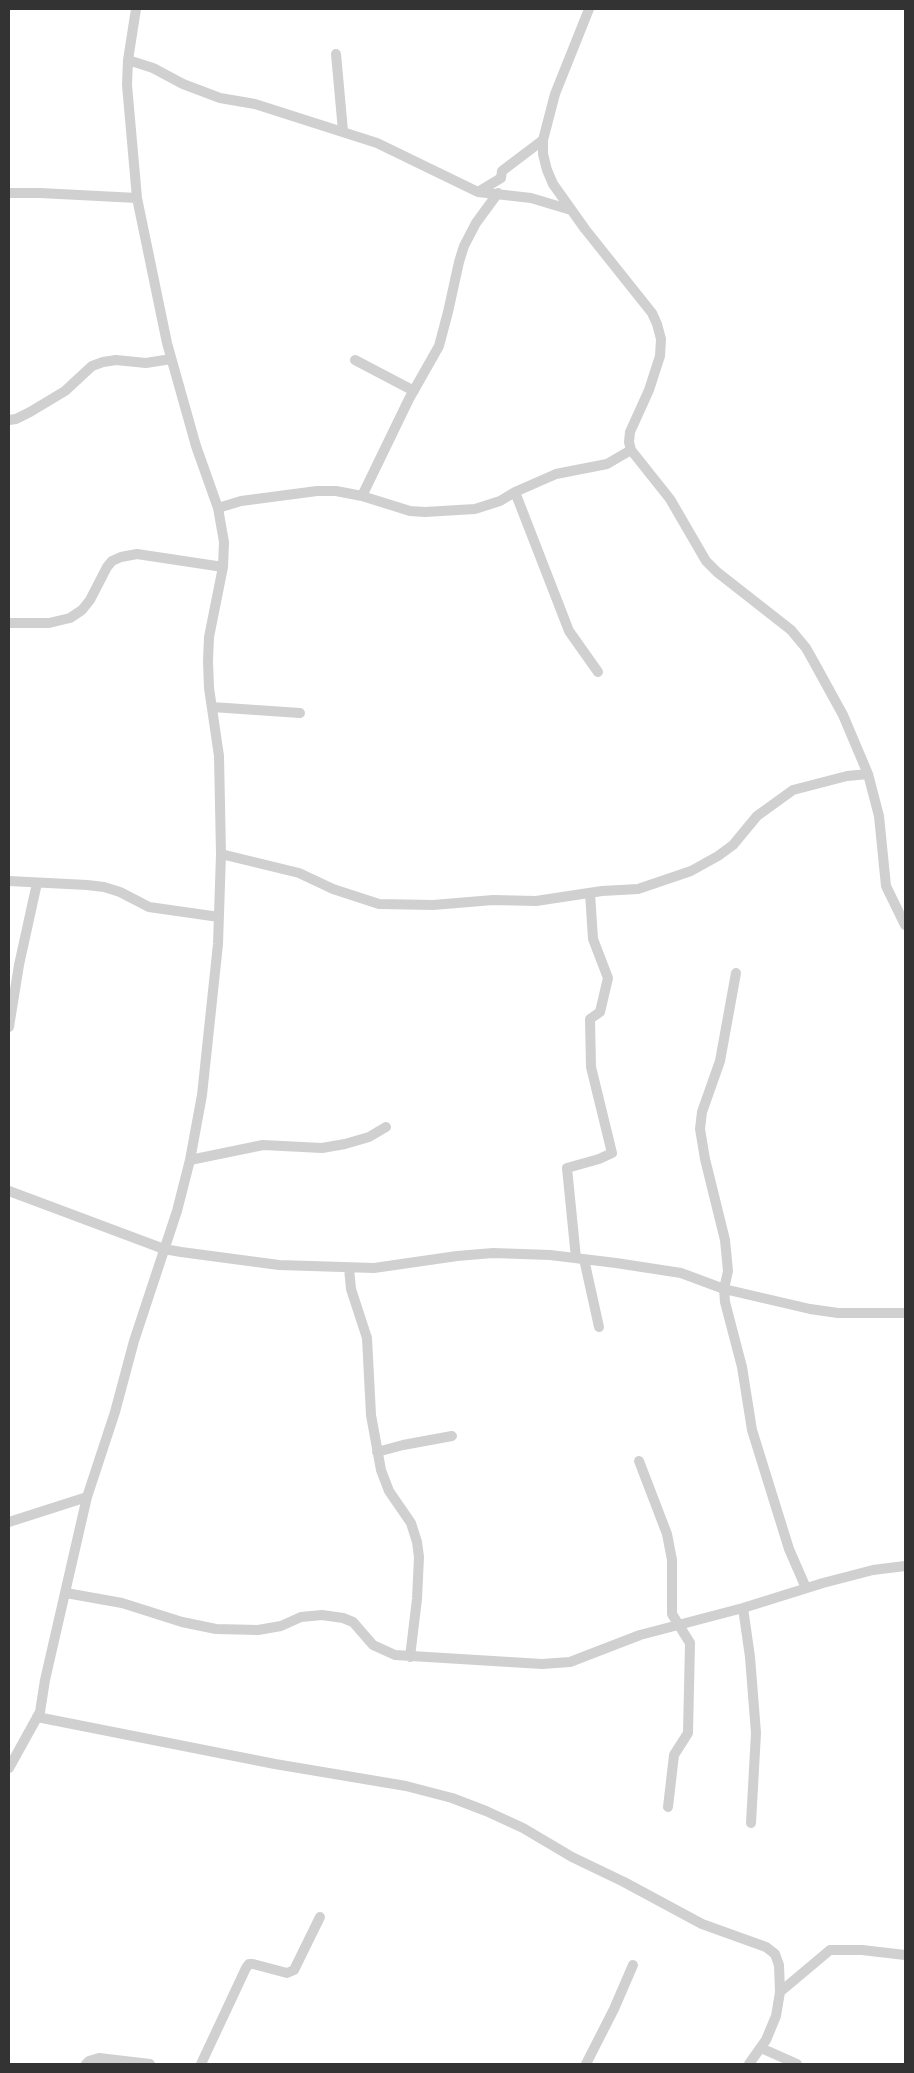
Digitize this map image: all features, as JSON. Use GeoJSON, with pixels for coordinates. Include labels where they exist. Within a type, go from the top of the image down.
{"type":"FeatureCollection","features":[{"type":"Feature","properties":{"kind":"street"},"geometry":{"type":"LineString","coordinates":[[9,1768],[37,1717],[87,1498],[115,1412],[134,1342],[177,1210],[190,1160],[202,1095],[211,1022],[219,917],[221,854],[219,756],[209,688],[209,637],[224,566],[224,542],[218,508],[196,446],[171,359],[137,198],[127,85],[128,60],[136,9]]}},
{"type":"Feature","properties":{"kind":"street"},"geometry":{"type":"LineString","coordinates":[[589,9],[555,94],[542,140],[546,170],[553,184],[571,210],[652,313],[657,324],[661,339],[660,356],[649,390],[630,432],[629,442],[631,450],[670,499],[706,561],[716,572],[790,630],[806,648],[842,715],[868,774],[879,816],[886,886],[905,925]]}},
{"type":"Feature","properties":{"kind":"street"},"geometry":{"type":"LineString","coordinates":[[130,48],[139,63]]}},
{"type":"Feature","properties":{"kind":"street"},"geometry":{"type":"LineString","coordinates":[[336,54],[343,131]]}},
{"type":"Feature","properties":{"kind":"street"},"geometry":{"type":"LineString","coordinates":[[128,60],[220,98],[255,104],[378,142],[478,192],[531,198],[571,210]]}},
{"type":"Feature","properties":{"kind":"street"},"geometry":{"type":"LineString","coordinates":[[478,192],[501,178],[502,172],[542,140]]}},
{"type":"Feature","properties":{"kind":"street"},"geometry":{"type":"LineString","coordinates":[[9,193],[137,198]]}},
{"type":"Feature","properties":{"kind":"street"},"geometry":{"type":"LineString","coordinates":[[362,496],[414,391],[439,346],[464,246],[476,223],[498,193]]}},
{"type":"Feature","properties":{"kind":"street"},"geometry":{"type":"LineString","coordinates":[[9,420],[16,419],[30,412],[64,391],[92,366],[116,360],[146,363],[171,359]]}},
{"type":"Feature","properties":{"kind":"street"},"geometry":{"type":"LineString","coordinates":[[355,360],[414,391]]}},
{"type":"Feature","properties":{"kind":"street"},"geometry":{"type":"LineString","coordinates":[[218,508],[241,501],[317,491],[336,491],[362,496],[410,511],[451,511],[488,506],[556,474],[607,464],[631,450]]}},
{"type":"Feature","properties":{"kind":"street"},"geometry":{"type":"LineString","coordinates":[[515,492],[569,631],[598,672]]}},
{"type":"Feature","properties":{"kind":"street"},"geometry":{"type":"LineString","coordinates":[[9,623],[49,623],[70,618],[82,610],[90,600],[112,561],[121,557],[137,554],[224,566]]}},
{"type":"Feature","properties":{"kind":"street"},"geometry":{"type":"LineString","coordinates":[[212,707],[300,713]]}},
{"type":"Feature","properties":{"kind":"street"},"geometry":{"type":"LineString","coordinates":[[221,854],[300,872],[333,889],[379,904],[433,905],[493,900],[536,902],[590,893],[638,889],[692,870],[733,845],[757,816],[793,790],[839,778],[868,774]]}},
{"type":"Feature","properties":{"kind":"street"},"geometry":{"type":"LineString","coordinates":[[9,881],[104,887],[120,892],[149,907],[219,917]]}},
{"type":"Feature","properties":{"kind":"street"},"geometry":{"type":"LineString","coordinates":[[9,1026],[19,965],[38,883]]}},
{"type":"Feature","properties":{"kind":"street"},"geometry":{"type":"LineString","coordinates":[[590,893],[593,939],[608,978],[600,1012],[590,1019],[591,1067],[612,1152],[599,1159],[567,1168],[580,1259],[599,1327]]}},
{"type":"Feature","properties":{"kind":"street"},"geometry":{"type":"LineString","coordinates":[[736,973],[720,1061],[702,1112],[700,1130],[725,1240],[728,1271],[724,1289],[725,1302],[742,1366],[752,1430],[789,1549],[806,1588]]}},
{"type":"Feature","properties":{"kind":"street"},"geometry":{"type":"LineString","coordinates":[[190,1160],[263,1145],[322,1148],[337,1146],[369,1137],[386,1127]]}},
{"type":"Feature","properties":{"kind":"street"},"geometry":{"type":"LineString","coordinates":[[9,1191],[164,1249],[278,1265],[374,1268],[457,1256],[493,1253],[550,1255],[681,1273],[724,1289],[810,1309],[838,1313],[905,1313]]}},
{"type":"Feature","properties":{"kind":"street"},"geometry":{"type":"LineString","coordinates":[[349,1268],[351,1289],[367,1338],[371,1415],[377,1452],[389,1491],[411,1523],[417,1542],[419,1557],[417,1599],[410,1656]]}},
{"type":"Feature","properties":{"kind":"street"},"geometry":{"type":"LineString","coordinates":[[377,1452],[452,1436]]}},
{"type":"Feature","properties":{"kind":"street"},"geometry":{"type":"LineString","coordinates":[[639,1461],[667,1534],[672,1560],[672,1614],[690,1643],[688,1733],[674,1755],[668,1807]]}},
{"type":"Feature","properties":{"kind":"street"},"geometry":{"type":"LineString","coordinates":[[9,1522],[87,1498]]}},
{"type":"Feature","properties":{"kind":"street"},"geometry":{"type":"LineString","coordinates":[[66,1594],[113,1601],[182,1622],[216,1629],[258,1630],[281,1626],[301,1617],[322,1615],[343,1618],[353,1622],[366,1634],[373,1645],[395,1655],[542,1664],[570,1662],[640,1635],[743,1608],[806,1588],[873,1570],[905,1566]]}},
{"type":"Feature","properties":{"kind":"street"},"geometry":{"type":"LineString","coordinates":[[743,1608],[750,1658],[756,1733],[751,1823]]}},
{"type":"Feature","properties":{"kind":"street"},"geometry":{"type":"LineString","coordinates":[[37,1717],[275,1764],[406,1786],[469,1804],[523,1828],[572,1858],[624,1882],[702,1924],[766,1947],[774,1954],[779,1965],[780,1992],[776,2016],[760,2048],[749,2064]]}},
{"type":"Feature","properties":{"kind":"street"},"geometry":{"type":"LineString","coordinates":[[202,2064],[249,1964],[287,1973],[294,1970],[320,1916]]}},
{"type":"Feature","properties":{"kind":"street"},"geometry":{"type":"LineString","coordinates":[[780,1992],[830,1950],[862,1950],[905,1955]]}},
{"type":"Feature","properties":{"kind":"street"},"geometry":{"type":"LineString","coordinates":[[586,2064],[614,2009],[633,1965]]}},
{"type":"Feature","properties":{"kind":"street"},"geometry":{"type":"LineString","coordinates":[[760,2048],[797,2064]]}},
{"type":"Feature","properties":{"kind":"street"},"geometry":{"type":"LineString","coordinates":[[86,2064],[99,2058],[150,2064]]}}]}
